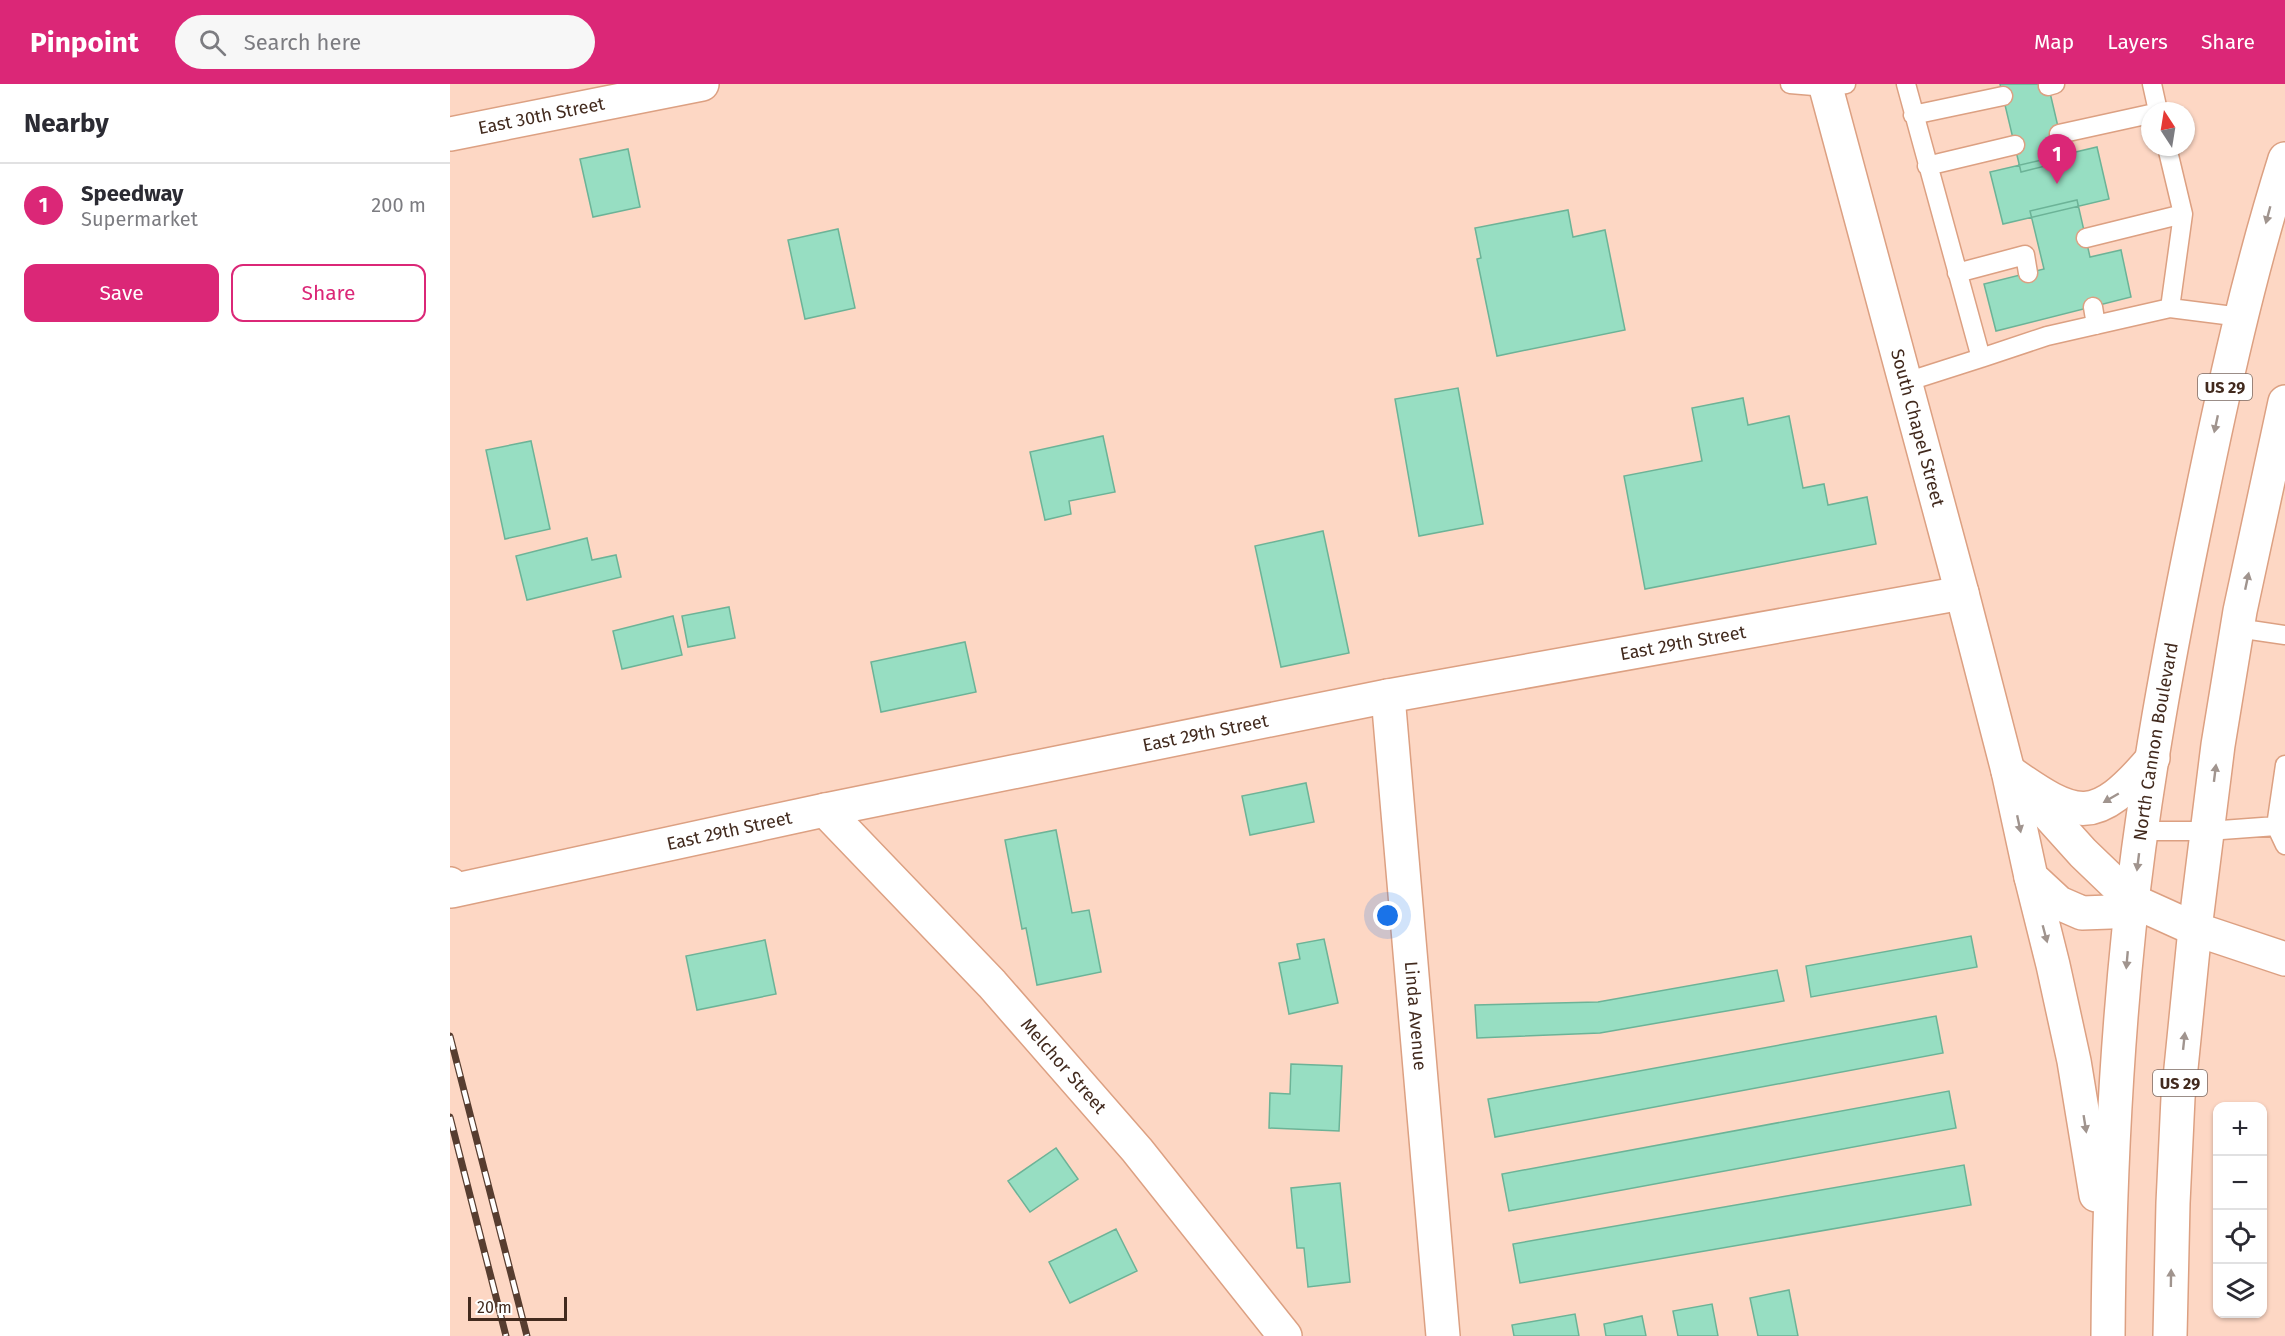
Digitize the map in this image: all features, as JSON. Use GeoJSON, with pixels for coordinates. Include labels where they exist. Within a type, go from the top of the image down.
{"type":"FeatureCollection","features":[{"type":"Feature","properties":{"kind":"street","name":"East 30th Street"},"geometry":{"type":"LineString","coordinates":[[450,134],[702,84]]}},
{"type":"Feature","properties":{"kind":"street","name":"South Chapel Street"},"geometry":{"type":"LineString","coordinates":[[1833,85],[1906,382],[2008,771],[2053,965],[2074,1061],[2108,1278]]}},
{"type":"Feature","properties":{"kind":"street","name":"North Cannon Boulevard"},"geometry":{"type":"LineString","coordinates":[[2108,1336],[2111,1176],[2120,1041],[2142,831],[2188,561],[2241,316],[2285,159]]}},
{"type":"Feature","properties":{"kind":"street","name":"US 29"},"geometry":{"type":"LineString","coordinates":[[2170,1336],[2178,1098],[2195,929],[2218,745],[2237,628],[2285,402]]}},
{"type":"Feature","properties":{"kind":"street","name":"East 29th Street"},"geometry":{"type":"LineString","coordinates":[[451,888],[1388,696],[1962,592]]}},
{"type":"Feature","properties":{"kind":"street","name":"Linda Avenue"},"geometry":{"type":"LineString","coordinates":[[1388,696],[1443,1336]]}},
{"type":"Feature","properties":{"kind":"street"},"geometry":{"type":"LineString","coordinates":[[2008,771],[2043,795],[2064,806],[2088,809],[2115,797],[2153,758]]}},
{"type":"Feature","properties":{"kind":"street","name":"South Chapel Street"},"geometry":{"type":"LineString","coordinates":[[2008,771],[2083,853],[2133,902],[2195,929],[2285,959]]}},
{"type":"Feature","properties":{"kind":"street","name":"Melchor Street"},"geometry":{"type":"LineString","coordinates":[[825,810],[992,984],[1122,1133],[1285,1336]]}},
{"type":"Feature","properties":{"kind":"street"},"geometry":{"type":"LineString","coordinates":[[2031,877],[2059,903],[2082,913],[2110,912],[2133,902]]}},
{"type":"Feature","properties":{"kind":"lane"},"geometry":{"type":"LineString","coordinates":[[1790,84],[1833,85]]}},
{"type":"Feature","properties":{"kind":"lane"},"geometry":{"type":"LineString","coordinates":[[1906,84],[1981,358]]}},
{"type":"Feature","properties":{"kind":"lane"},"geometry":{"type":"LineString","coordinates":[[2152,84],[2156,102]]}},
{"type":"Feature","properties":{"kind":"lane"},"geometry":{"type":"LineString","coordinates":[[1913,115],[2003,96]]}},
{"type":"Feature","properties":{"kind":"lane"},"geometry":{"type":"LineString","coordinates":[[2059,134],[2141,116]]}},
{"type":"Feature","properties":{"kind":"lane"},"geometry":{"type":"LineString","coordinates":[[1927,166],[2014,145]]}},
{"type":"Feature","properties":{"kind":"lane"},"geometry":{"type":"LineString","coordinates":[[2169,156],[2183,214],[2170,308]]}},
{"type":"Feature","properties":{"kind":"lane"},"geometry":{"type":"LineString","coordinates":[[2086,238],[2183,214]]}},
{"type":"Feature","properties":{"kind":"lane"},"geometry":{"type":"LineString","coordinates":[[1957,273],[2032,253],[2028,273]]}},
{"type":"Feature","properties":{"kind":"lane"},"geometry":{"type":"LineString","coordinates":[[1906,382],[1981,358],[2044,328],[2095,316],[2170,308],[2241,316]]}},
{"type":"Feature","properties":{"kind":"lane"},"geometry":{"type":"LineString","coordinates":[[2237,628],[2285,635]]}},
{"type":"Feature","properties":{"kind":"lane"},"geometry":{"type":"LineString","coordinates":[[2285,765],[2276,826],[2285,845]]}},
{"type":"Feature","properties":{"kind":"lane"},"geometry":{"type":"LineString","coordinates":[[2142,831],[2208,831],[2276,826]]}},
{"type":"Feature","properties":{"kind":"building"},"geometry":{"type":"Polygon","coordinates":[[[2000,84],[2048,84],[2066,161],[2021,172],[2000,84]]]}},
{"type":"Feature","properties":{"kind":"building"},"geometry":{"type":"Polygon","coordinates":[[[2097,147],[2109,199],[2003,224],[1990,172],[2097,147]]]}},
{"type":"Feature","properties":{"kind":"building"},"geometry":{"type":"Polygon","coordinates":[[[628,149],[640,207],[593,217],[580,159],[628,149]]]}},
{"type":"Feature","properties":{"kind":"building"},"geometry":{"type":"Polygon","coordinates":[[[2077,200],[2090,257],[2121,250],[2131,297],[1996,331],[1984,284],[2044,269],[2030,211],[2077,200]]]}},
{"type":"Feature","properties":{"kind":"building"},"geometry":{"type":"Polygon","coordinates":[[[1568,210],[1573,237],[1605,230],[1625,330],[1497,356],[1477,259],[1481,258],[1475,228],[1568,210]]]}},
{"type":"Feature","properties":{"kind":"building"},"geometry":{"type":"Polygon","coordinates":[[[838,229],[855,308],[805,319],[788,240],[838,229]]]}},
{"type":"Feature","properties":{"kind":"building"},"geometry":{"type":"Polygon","coordinates":[[[1458,388],[1483,524],[1419,536],[1395,399],[1458,388]]]}},
{"type":"Feature","properties":{"kind":"building"},"geometry":{"type":"Polygon","coordinates":[[[1743,398],[1748,425],[1789,416],[1803,488],[1824,484],[1828,505],[1867,497],[1876,544],[1645,589],[1624,476],[1702,461],[1692,408],[1743,398]]]}},
{"type":"Feature","properties":{"kind":"building"},"geometry":{"type":"Polygon","coordinates":[[[1103,436],[1115,492],[1069,501],[1071,514],[1045,520],[1030,452],[1103,436]]]}},
{"type":"Feature","properties":{"kind":"building"},"geometry":{"type":"Polygon","coordinates":[[[531,441],[550,529],[505,539],[486,450],[531,441]]]}},
{"type":"Feature","properties":{"kind":"building"},"geometry":{"type":"Polygon","coordinates":[[[1323,531],[1349,653],[1281,667],[1255,546],[1323,531]]]}},
{"type":"Feature","properties":{"kind":"building"},"geometry":{"type":"Polygon","coordinates":[[[587,538],[592,560],[616,555],[621,577],[527,600],[516,556],[587,538]]]}},
{"type":"Feature","properties":{"kind":"building"},"geometry":{"type":"Polygon","coordinates":[[[729,607],[735,638],[688,647],[682,616],[729,607]]]}},
{"type":"Feature","properties":{"kind":"building"},"geometry":{"type":"Polygon","coordinates":[[[673,616],[682,655],[622,669],[613,631],[673,616]]]}},
{"type":"Feature","properties":{"kind":"building"},"geometry":{"type":"Polygon","coordinates":[[[965,642],[976,692],[881,712],[871,662],[965,642]]]}},
{"type":"Feature","properties":{"kind":"building"},"geometry":{"type":"Polygon","coordinates":[[[1306,783],[1314,822],[1250,835],[1242,796],[1306,783]]]}},
{"type":"Feature","properties":{"kind":"building"},"geometry":{"type":"Polygon","coordinates":[[[1056,830],[1072,913],[1089,910],[1101,972],[1037,985],[1026,928],[1022,929],[1005,840],[1056,830]]]}},
{"type":"Feature","properties":{"kind":"building"},"geometry":{"type":"Polygon","coordinates":[[[1971,936],[1977,967],[1811,997],[1806,966],[1971,936]]]}},
{"type":"Feature","properties":{"kind":"building"},"geometry":{"type":"Polygon","coordinates":[[[1324,939],[1338,1003],[1289,1014],[1279,963],[1300,959],[1297,944],[1324,939]]]}},
{"type":"Feature","properties":{"kind":"building"},"geometry":{"type":"Polygon","coordinates":[[[765,940],[776,994],[697,1010],[686,956],[765,940]]]}},
{"type":"Feature","properties":{"kind":"building"},"geometry":{"type":"Polygon","coordinates":[[[1777,970],[1784,1001],[1600,1033],[1477,1038],[1475,1005],[1598,1002],[1777,970]]]}},
{"type":"Feature","properties":{"kind":"building"},"geometry":{"type":"Polygon","coordinates":[[[1936,1016],[1943,1053],[1495,1137],[1488,1099],[1936,1016]]]}},
{"type":"Feature","properties":{"kind":"building"},"geometry":{"type":"Polygon","coordinates":[[[1291,1064],[1342,1066],[1339,1131],[1269,1128],[1270,1093],[1290,1094],[1291,1064]]]}},
{"type":"Feature","properties":{"kind":"building"},"geometry":{"type":"Polygon","coordinates":[[[1949,1091],[1956,1128],[1509,1211],[1502,1174],[1949,1091]]]}},
{"type":"Feature","properties":{"kind":"building"},"geometry":{"type":"Polygon","coordinates":[[[1056,1148],[1078,1179],[1030,1212],[1008,1181],[1056,1148]]]}},
{"type":"Feature","properties":{"kind":"building"},"geometry":{"type":"Polygon","coordinates":[[[1964,1165],[1971,1205],[1520,1283],[1513,1244],[1964,1165]]]}},
{"type":"Feature","properties":{"kind":"building"},"geometry":{"type":"Polygon","coordinates":[[[1340,1183],[1350,1282],[1308,1287],[1304,1248],[1297,1248],[1291,1188],[1340,1183]]]}},
{"type":"Feature","properties":{"kind":"building"},"geometry":{"type":"Polygon","coordinates":[[[1116,1229],[1137,1271],[1070,1303],[1049,1262],[1116,1229]]]}},
{"type":"Feature","properties":{"kind":"building"},"geometry":{"type":"Polygon","coordinates":[[[1789,1290],[1798,1336],[1758,1336],[1750,1298],[1789,1290]]]}},
{"type":"Feature","properties":{"kind":"building"},"geometry":{"type":"Polygon","coordinates":[[[1712,1304],[1718,1336],[1678,1336],[1673,1311],[1712,1304]]]}},
{"type":"Feature","properties":{"kind":"building"},"geometry":{"type":"Polygon","coordinates":[[[1575,1314],[1579,1336],[1514,1336],[1512,1325],[1575,1314]]]}},
{"type":"Feature","properties":{"kind":"building"},"geometry":{"type":"Polygon","coordinates":[[[1642,1316],[1646,1336],[1606,1336],[1604,1324],[1642,1316]]]}},
{"type":"Feature","properties":{"kind":"railway"},"geometry":{"type":"LineString","coordinates":[[450,1036],[527,1336]]}},
{"type":"Feature","properties":{"kind":"railway"},"geometry":{"type":"LineString","coordinates":[[450,1117],[506,1336]]}},
{"type":"Feature","properties":{"kind":"place","name":"Speedway"},"geometry":{"type":"Point","coordinates":[2057,184]}}]}
